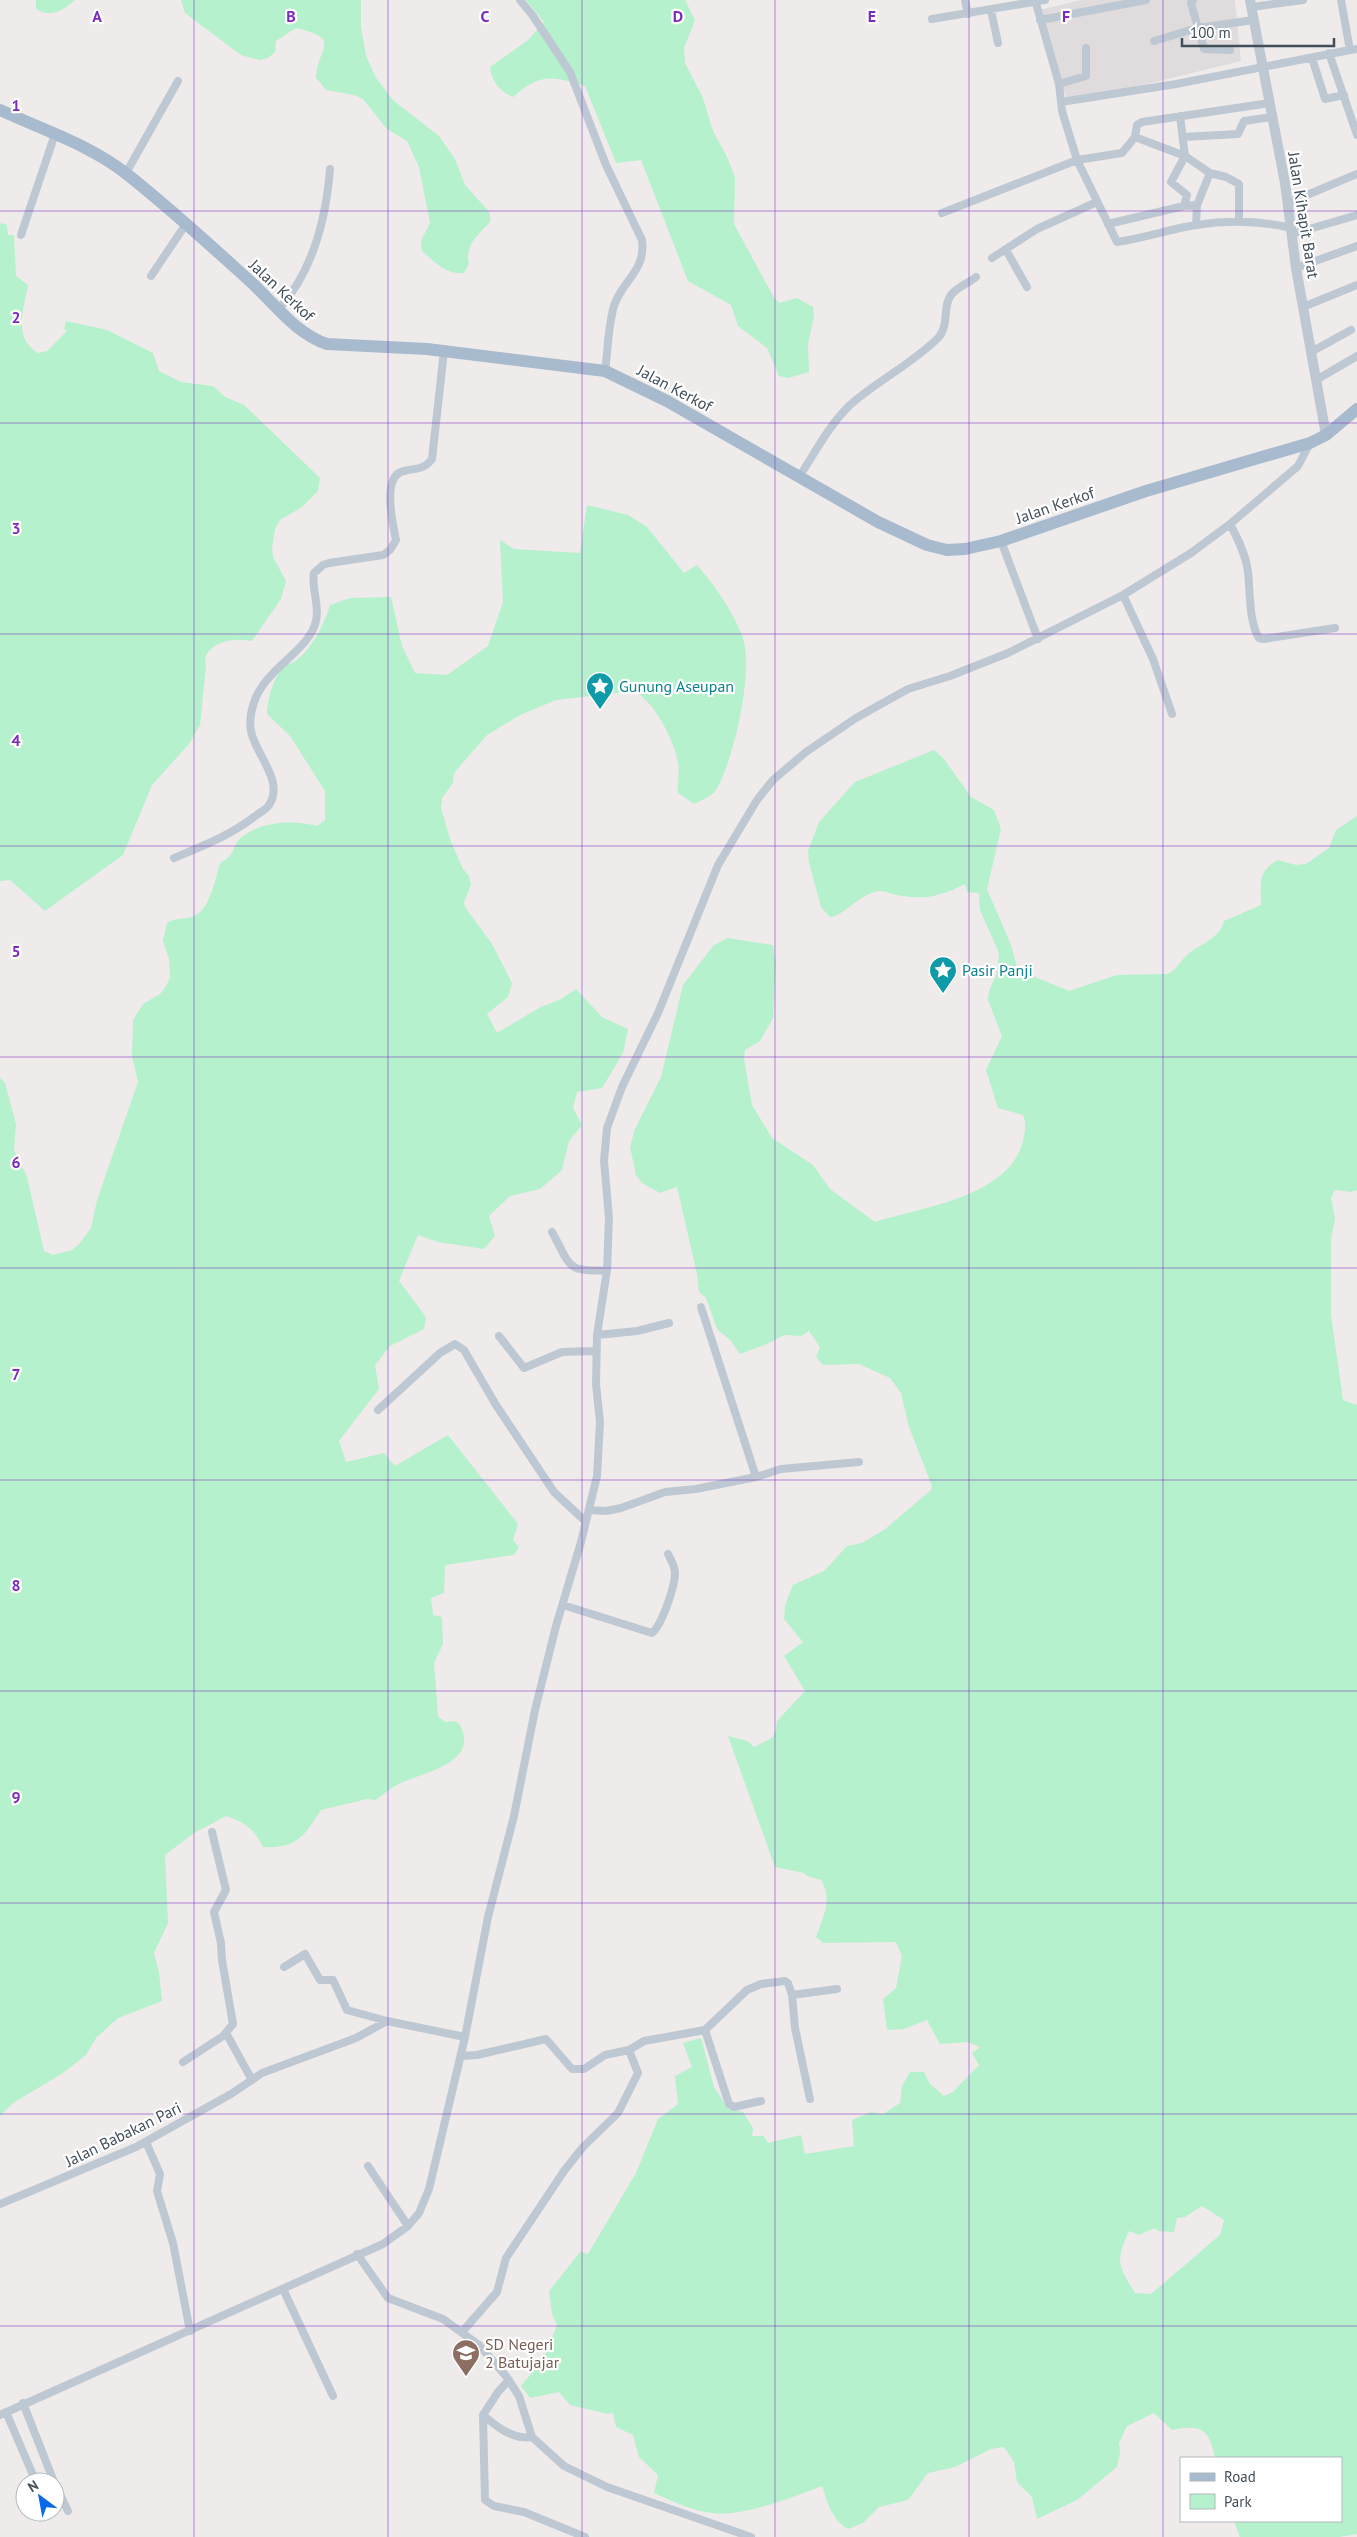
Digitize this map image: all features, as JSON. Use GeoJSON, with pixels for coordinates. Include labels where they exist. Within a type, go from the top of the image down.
{"type":"FeatureCollection","features":[{"type":"Feature","properties":{"kind":"main road","name":"Jalan Kerkof"},"geometry":{"type":"LineString","coordinates":[[0,110],[96,154],[126,173],[186,224],[306,334],[327,344],[444,351],[605,371],[668,401],[878,522],[927,545],[947,550],[1000,541],[1146,491],[1310,443],[1326,435],[1357,409]]}},
{"type":"Feature","properties":{"kind":"street"},"geometry":{"type":"LineString","coordinates":[[520,0],[538,23],[570,72],[606,165],[642,240],[643,251],[640,266],[615,304],[605,371]]}},
{"type":"Feature","properties":{"kind":"street"},"geometry":{"type":"LineString","coordinates":[[965,0],[968,14]]}},
{"type":"Feature","properties":{"kind":"street"},"geometry":{"type":"LineString","coordinates":[[932,19],[1045,0]]}},
{"type":"Feature","properties":{"kind":"street"},"geometry":{"type":"LineString","coordinates":[[1040,20],[1114,3],[1146,0]]}},
{"type":"Feature","properties":{"kind":"street"},"geometry":{"type":"LineString","coordinates":[[1193,0],[1191,3],[1204,49],[1230,50]]}},
{"type":"Feature","properties":{"kind":"street"},"geometry":{"type":"LineString","coordinates":[[1251,4],[1303,0]]}},
{"type":"Feature","properties":{"kind":"street"},"geometry":{"type":"LineString","coordinates":[[1061,102],[1312,58],[1353,49],[1341,0]]}},
{"type":"Feature","properties":{"kind":"street"},"geometry":{"type":"LineString","coordinates":[[1035,1],[1059,84],[1061,102],[1077,160],[1118,242],[1196,225],[1239,222],[1272,223],[1292,231],[1357,215]]}},
{"type":"Feature","properties":{"kind":"street","name":"Jalan Kihapit Barat"},"geometry":{"type":"LineString","coordinates":[[1251,4],[1288,203],[1296,268],[1326,435]]}},
{"type":"Feature","properties":{"kind":"street"},"geometry":{"type":"LineString","coordinates":[[991,10],[998,43]]}},
{"type":"Feature","properties":{"kind":"street"},"geometry":{"type":"LineString","coordinates":[[1154,41],[1197,28],[1254,20]]}},
{"type":"Feature","properties":{"kind":"street"},"geometry":{"type":"LineString","coordinates":[[1059,84],[1086,76],[1086,48]]}},
{"type":"Feature","properties":{"kind":"street"},"geometry":{"type":"LineString","coordinates":[[1329,53],[1357,135]]}},
{"type":"Feature","properties":{"kind":"street"},"geometry":{"type":"LineString","coordinates":[[1312,58],[1325,99],[1344,94]]}},
{"type":"Feature","properties":{"kind":"street"},"geometry":{"type":"LineString","coordinates":[[126,173],[178,81]]}},
{"type":"Feature","properties":{"kind":"street"},"geometry":{"type":"LineString","coordinates":[[942,213],[1077,160],[1122,153],[1135,137],[1137,126],[1142,122],[1270,103]]}},
{"type":"Feature","properties":{"kind":"street"},"geometry":{"type":"LineString","coordinates":[[1180,116],[1184,156],[1171,180],[1172,184],[1187,195],[1184,206]]}},
{"type":"Feature","properties":{"kind":"street"},"geometry":{"type":"LineString","coordinates":[[1183,137],[1238,134],[1244,121],[1272,117]]}},
{"type":"Feature","properties":{"kind":"street"},"geometry":{"type":"LineString","coordinates":[[21,235],[55,134]]}},
{"type":"Feature","properties":{"kind":"street"},"geometry":{"type":"LineString","coordinates":[[1135,137],[1184,156],[1210,173],[1226,177],[1240,184],[1239,222]]}},
{"type":"Feature","properties":{"kind":"street"},"geometry":{"type":"LineString","coordinates":[[279,309],[288,299],[320,234],[327,203],[330,169]]}},
{"type":"Feature","properties":{"kind":"street"},"geometry":{"type":"LineString","coordinates":[[1196,225],[1197,205],[1210,173]]}},
{"type":"Feature","properties":{"kind":"street"},"geometry":{"type":"LineString","coordinates":[[1288,203],[1357,174]]}},
{"type":"Feature","properties":{"kind":"street"},"geometry":{"type":"LineString","coordinates":[[992,258],[1037,229],[1097,202]]}},
{"type":"Feature","properties":{"kind":"street"},"geometry":{"type":"LineString","coordinates":[[1108,224],[1184,206],[1197,205]]}},
{"type":"Feature","properties":{"kind":"street"},"geometry":{"type":"LineString","coordinates":[[151,276],[186,224]]}},
{"type":"Feature","properties":{"kind":"street"},"geometry":{"type":"LineString","coordinates":[[1296,268],[1357,246]]}},
{"type":"Feature","properties":{"kind":"street"},"geometry":{"type":"LineString","coordinates":[[1006,250],[1027,286]]}},
{"type":"Feature","properties":{"kind":"street"},"geometry":{"type":"LineString","coordinates":[[799,477],[825,438],[850,406],[940,336],[944,330],[948,300],[952,294],[976,277]]}},
{"type":"Feature","properties":{"kind":"street"},"geometry":{"type":"LineString","coordinates":[[1303,307],[1357,285]]}},
{"type":"Feature","properties":{"kind":"street"},"geometry":{"type":"LineString","coordinates":[[1311,352],[1351,330]]}},
{"type":"Feature","properties":{"kind":"street"},"geometry":{"type":"LineString","coordinates":[[174,858],[222,839],[269,806],[273,795],[273,782],[251,731],[251,716],[255,698],[266,678],[307,641],[316,623],[318,606],[313,580],[314,573],[329,563],[383,555],[390,550],[396,540],[389,498],[395,476],[401,471],[427,466],[432,459],[444,351]]}},
{"type":"Feature","properties":{"kind":"street"},"geometry":{"type":"LineString","coordinates":[[1316,380],[1357,356]]}},
{"type":"Feature","properties":{"kind":"street"},"geometry":{"type":"LineString","coordinates":[[31,2472],[3,2413],[383,2244],[408,2226],[418,2213],[429,2189],[466,2037],[488,1917],[514,1816],[533,1718],[585,1521],[590,1510],[597,1476],[600,1422],[596,1351],[607,1270],[609,1218],[604,1143],[611,1112],[658,1013],[718,865],[757,800],[773,780],[792,764],[856,718],[908,690],[950,676],[1038,639],[1123,595],[1191,552],[1230,524],[1298,466],[1310,443]]}},
{"type":"Feature","properties":{"kind":"street"},"geometry":{"type":"LineString","coordinates":[[1230,524],[1240,543],[1248,570],[1250,598],[1259,638],[1264,639],[1335,628]]}},
{"type":"Feature","properties":{"kind":"street"},"geometry":{"type":"LineString","coordinates":[[1000,541],[1038,639]]}},
{"type":"Feature","properties":{"kind":"street"},"geometry":{"type":"LineString","coordinates":[[1123,595],[1153,659],[1172,714]]}},
{"type":"Feature","properties":{"kind":"street"},"geometry":{"type":"LineString","coordinates":[[552,1232],[573,1268],[582,1272],[607,1270]]}},
{"type":"Feature","properties":{"kind":"street"},"geometry":{"type":"LineString","coordinates":[[701,1307],[756,1477]]}},
{"type":"Feature","properties":{"kind":"street"},"geometry":{"type":"LineString","coordinates":[[597,1334],[637,1330],[669,1323]]}},
{"type":"Feature","properties":{"kind":"street"},"geometry":{"type":"LineString","coordinates":[[499,1336],[524,1368],[562,1352],[596,1351]]}},
{"type":"Feature","properties":{"kind":"street"},"geometry":{"type":"LineString","coordinates":[[378,1410],[440,1353],[455,1344],[460,1346],[474,1365],[496,1405],[554,1492],[585,1521]]}},
{"type":"Feature","properties":{"kind":"street"},"geometry":{"type":"LineString","coordinates":[[590,1510],[613,1510],[665,1492],[696,1489],[756,1477],[781,1469],[859,1462]]}},
{"type":"Feature","properties":{"kind":"street"},"geometry":{"type":"LineString","coordinates":[[563,1605],[652,1633],[657,1629],[675,1579],[673,1564],[668,1554]]}},
{"type":"Feature","properties":{"kind":"street"},"geometry":{"type":"LineString","coordinates":[[183,2062],[232,2028],[233,2018],[222,1960],[222,1943],[214,1912],[226,1890],[212,1832]]}},
{"type":"Feature","properties":{"kind":"street"},"geometry":{"type":"LineString","coordinates":[[284,1967],[305,1954],[320,1980],[333,1980],[347,2010],[387,2021],[466,2037]]}},
{"type":"Feature","properties":{"kind":"street"},"geometry":{"type":"LineString","coordinates":[[461,2056],[477,2055],[546,2039],[572,2069],[584,2069],[605,2055],[629,2050],[648,2040],[706,2030],[742,1994],[753,1986],[785,1981],[790,1986],[792,1995],[795,2028],[810,2099]]}},
{"type":"Feature","properties":{"kind":"street"},"geometry":{"type":"LineString","coordinates":[[792,1995],[837,1988]]}},
{"type":"Feature","properties":{"kind":"street","name":"Jalan Babakan Pari"},"geometry":{"type":"LineString","coordinates":[[0,2204],[74,2175],[146,2142],[231,2094],[262,2073],[356,2038],[387,2021]]}},
{"type":"Feature","properties":{"kind":"street"},"geometry":{"type":"LineString","coordinates":[[706,2030],[729,2104],[734,2107],[761,2101]]}},
{"type":"Feature","properties":{"kind":"street"},"geometry":{"type":"LineString","coordinates":[[226,2033],[252,2080]]}},
{"type":"Feature","properties":{"kind":"street"},"geometry":{"type":"LineString","coordinates":[[462,2332],[497,2292],[506,2258],[564,2171],[583,2147],[618,2113],[638,2073],[629,2050]]}},
{"type":"Feature","properties":{"kind":"street"},"geometry":{"type":"LineString","coordinates":[[146,2142],[160,2174],[157,2191],[173,2242],[190,2331]]}},
{"type":"Feature","properties":{"kind":"street"},"geometry":{"type":"LineString","coordinates":[[368,2166],[408,2226]]}},
{"type":"Feature","properties":{"kind":"street"},"geometry":{"type":"LineString","coordinates":[[357,2254],[388,2298],[443,2319],[479,2345],[508,2380],[523,2405],[532,2437],[564,2466],[607,2487],[751,2537]]}},
{"type":"Feature","properties":{"kind":"street"},"geometry":{"type":"LineString","coordinates":[[283,2289],[333,2396]]}},
{"type":"Feature","properties":{"kind":"street"},"geometry":{"type":"LineString","coordinates":[[508,2380],[483,2415],[486,2502],[524,2512],[585,2537]]}},
{"type":"Feature","properties":{"kind":"street"},"geometry":{"type":"LineString","coordinates":[[23,2403],[51,2472]]}},
{"type":"Feature","properties":{"kind":"street"},"geometry":{"type":"LineString","coordinates":[[483,2415],[512,2435],[522,2439],[532,2437]]}},
{"type":"Feature","properties":{"kind":"street"},"geometry":{"type":"LineString","coordinates":[[65,2505],[68,2511]]}},
{"type":"Feature","properties":{"kind":"shaded area"},"geometry":{"type":"Polygon","coordinates":[[[1082,0],[1235,0],[1241,61],[1131,88],[1123,51],[1131,89],[1067,100],[1039,10],[1082,0]]]}},
{"type":"Feature","properties":{"kind":"green space"},"geometry":{"type":"Polygon","coordinates":[[[36,0],[75,0],[57,12],[47,13],[36,9],[36,0]]]}},
{"type":"Feature","properties":{"kind":"green space"},"geometry":{"type":"Polygon","coordinates":[[[181,0],[361,0],[361,27],[366,56],[376,78],[394,101],[439,136],[455,159],[465,185],[490,213],[490,222],[470,246],[468,252],[469,264],[464,273],[446,270],[422,251],[421,241],[430,223],[419,167],[407,141],[387,129],[363,99],[354,95],[326,90],[316,78],[317,67],[324,45],[324,41],[320,36],[296,28],[276,41],[275,52],[268,58],[259,60],[241,55],[185,13],[181,0]]]}},
{"type":"Feature","properties":{"kind":"green space"},"geometry":{"type":"Polygon","coordinates":[[[526,0],[685,0],[695,20],[684,48],[685,63],[703,98],[713,131],[735,177],[734,224],[773,296],[779,303],[797,298],[813,307],[814,316],[808,344],[809,372],[788,378],[779,376],[767,348],[738,326],[731,305],[688,281],[641,160],[616,163],[585,86],[563,80],[539,80],[513,97],[497,85],[492,77],[490,67],[528,40],[544,22],[526,0]]]}},
{"type":"Feature","properties":{"kind":"green space"},"geometry":{"type":"Polygon","coordinates":[[[0,223],[7,225],[8,235],[14,235],[16,276],[28,285],[22,331],[30,347],[38,353],[47,351],[67,331],[64,329],[66,321],[107,330],[153,353],[159,371],[181,382],[213,386],[225,397],[244,405],[320,478],[318,491],[302,507],[280,520],[275,529],[272,548],[273,557],[286,581],[281,599],[252,641],[232,640],[225,642],[214,647],[205,657],[206,666],[200,725],[189,744],[152,785],[123,855],[45,911],[10,880],[0,881],[0,223]]]}},
{"type":"Feature","properties":{"kind":"green space"},"geometry":{"type":"Polygon","coordinates":[[[587,505],[628,515],[647,527],[684,573],[697,565],[716,589],[742,635],[746,669],[744,691],[736,736],[723,776],[714,792],[694,804],[678,793],[678,762],[668,733],[649,703],[634,691],[556,700],[520,715],[487,735],[454,773],[453,783],[442,798],[441,808],[451,842],[463,869],[469,876],[471,885],[464,902],[465,907],[492,944],[512,983],[508,997],[487,1014],[497,1033],[576,989],[602,1017],[628,1029],[623,1053],[602,1088],[577,1092],[573,1108],[582,1125],[569,1141],[562,1170],[540,1189],[510,1196],[489,1216],[495,1236],[484,1249],[438,1242],[418,1235],[399,1281],[426,1317],[424,1329],[390,1346],[375,1365],[379,1389],[339,1441],[346,1462],[384,1453],[395,1466],[448,1435],[518,1524],[513,1540],[519,1547],[514,1555],[445,1565],[444,1593],[431,1598],[433,1615],[442,1617],[443,1644],[434,1663],[438,1716],[445,1722],[454,1722],[460,1725],[464,1740],[461,1751],[454,1759],[443,1766],[395,1786],[376,1800],[367,1799],[321,1810],[304,1834],[292,1843],[284,1846],[263,1847],[256,1835],[248,1827],[226,1816],[194,1833],[165,1855],[168,1923],[154,1953],[159,1972],[162,2001],[118,2018],[96,2038],[86,2055],[63,2073],[13,2103],[0,2116],[0,1078],[5,1083],[16,1124],[14,1150],[27,1177],[44,1251],[53,1255],[72,1250],[91,1228],[97,1200],[138,1082],[132,1056],[133,1020],[143,1004],[160,994],[170,978],[169,959],[163,941],[167,923],[194,916],[204,908],[211,893],[220,863],[232,853],[242,837],[268,825],[298,823],[317,826],[325,820],[325,791],[290,736],[267,714],[271,689],[276,677],[285,666],[294,662],[312,644],[330,605],[350,598],[391,597],[402,646],[415,673],[447,675],[488,646],[503,602],[500,540],[514,549],[580,553],[587,505]]]}},
{"type":"Feature","properties":{"kind":"green space"},"geometry":{"type":"Polygon","coordinates":[[[934,750],[944,759],[971,797],[994,810],[1001,829],[987,889],[1011,945],[1018,970],[1069,991],[1117,975],[1168,974],[1190,953],[1213,938],[1224,921],[1261,905],[1263,874],[1271,864],[1278,860],[1296,865],[1306,864],[1329,848],[1336,830],[1357,816],[1357,1190],[1351,1192],[1335,1190],[1331,1198],[1335,1219],[1331,1239],[1331,1315],[1343,1400],[1357,1405],[1357,2534],[1339,2537],[1240,2537],[1234,2522],[1342,2522],[1342,2457],[1215,2457],[1210,2441],[1203,2431],[1191,2428],[1172,2430],[1154,2413],[1127,2426],[1119,2443],[1120,2453],[1117,2467],[1077,2500],[1037,2519],[1032,2497],[1017,2482],[1014,2462],[1004,2447],[991,2449],[955,2467],[928,2473],[908,2500],[879,2507],[863,2523],[848,2529],[834,2516],[822,2486],[753,2509],[725,2513],[705,2512],[654,2493],[658,2475],[639,2457],[633,2435],[616,2427],[613,2413],[608,2414],[570,2405],[559,2392],[530,2398],[521,2386],[543,2360],[557,2325],[552,2314],[549,2291],[580,2252],[588,2254],[636,2173],[658,2119],[678,2104],[675,2076],[692,2067],[683,2043],[701,2038],[714,2087],[728,2109],[743,2112],[753,2128],[752,2136],[764,2136],[768,2143],[801,2135],[805,2154],[854,2146],[852,2120],[871,2112],[883,2114],[900,2103],[902,2086],[910,2072],[924,2072],[930,2084],[944,2096],[953,2092],[979,2065],[972,2053],[980,2047],[968,2042],[940,2044],[927,2020],[904,2029],[887,2030],[883,1999],[896,1988],[902,1956],[896,1942],[823,1943],[816,1937],[826,1908],[825,1887],[821,1880],[807,1876],[804,1873],[775,1867],[728,1736],[747,1741],[754,1747],[772,1738],[776,1730],[777,1721],[805,1691],[784,1656],[803,1642],[784,1619],[785,1605],[793,1585],[824,1571],[847,1546],[862,1543],[884,1530],[931,1490],[932,1486],[909,1427],[901,1393],[890,1378],[859,1364],[823,1365],[816,1357],[820,1347],[809,1331],[801,1336],[784,1335],[765,1345],[740,1354],[731,1341],[717,1329],[706,1298],[699,1292],[697,1274],[677,1187],[660,1193],[642,1183],[636,1175],[630,1147],[635,1129],[661,1077],[683,985],[713,946],[727,938],[773,945],[776,963],[773,1018],[760,1041],[745,1050],[744,1059],[752,1105],[772,1138],[813,1165],[830,1189],[875,1222],[939,1205],[961,1197],[1001,1175],[1015,1160],[1023,1141],[1025,1122],[1023,1115],[998,1108],[986,1070],[1002,1036],[988,1000],[989,991],[997,973],[999,953],[980,910],[979,893],[967,892],[965,884],[942,894],[928,897],[900,896],[880,891],[873,892],[841,913],[830,917],[821,907],[809,863],[808,851],[819,822],[855,782],[934,750]],[[1202,2206],[1185,2217],[1177,2218],[1174,2232],[1158,2231],[1155,2228],[1139,2235],[1129,2231],[1120,2257],[1120,2263],[1135,2293],[1151,2294],[1220,2235],[1224,2220],[1202,2206]]]}},
{"type":"Feature","properties":{"kind":"place","name":"Gunung Aseupan"},"geometry":{"type":"Point","coordinates":[600,710]}},
{"type":"Feature","properties":{"kind":"place","name":"Pasir Panji"},"geometry":{"type":"Point","coordinates":[943,994]}},
{"type":"Feature","properties":{"kind":"place","name":"SD Negeri 2 Batujajar"},"geometry":{"type":"Point","coordinates":[466,2377]}}]}
